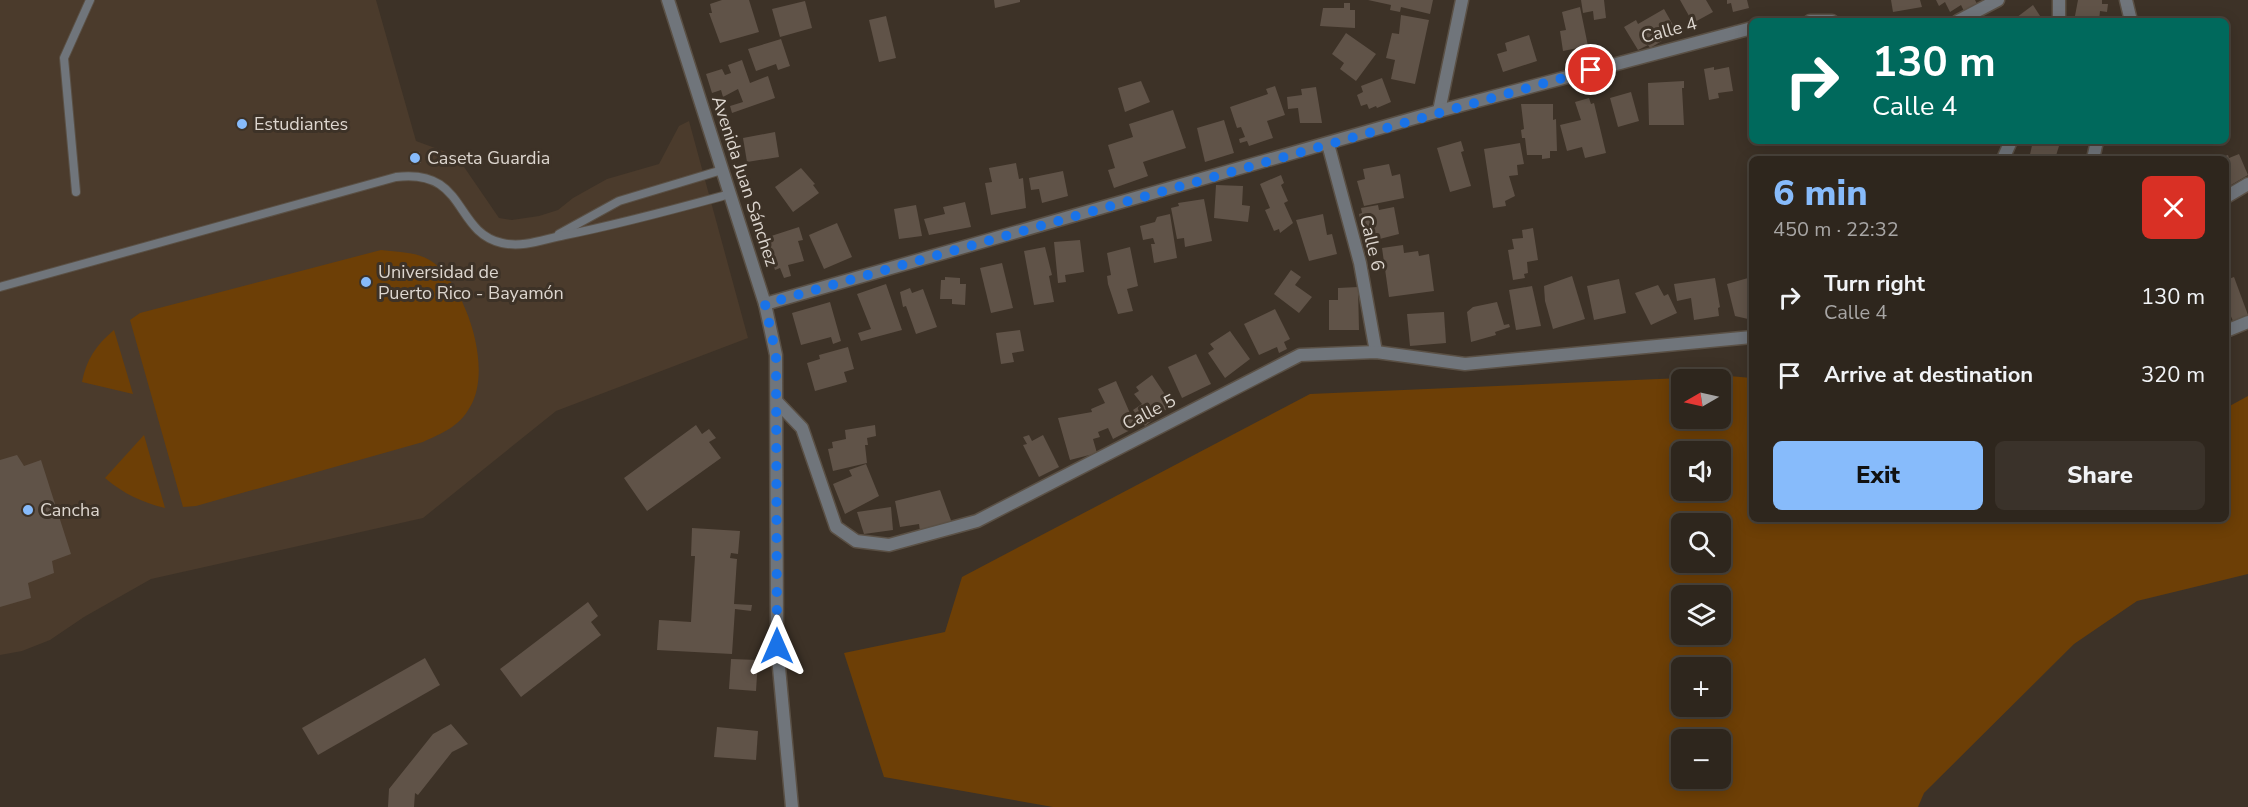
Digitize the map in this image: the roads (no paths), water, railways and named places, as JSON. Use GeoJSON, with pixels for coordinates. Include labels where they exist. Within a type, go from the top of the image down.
{"type":"FeatureCollection","features":[{"type":"Feature","properties":{"kind":"street","name":"Avenida Juan Sánchez"},"geometry":{"type":"LineString","coordinates":[[668,0],[765,304],[776,355],[777,646],[792,807]]}},
{"type":"Feature","properties":{"kind":"street"},"geometry":{"type":"LineString","coordinates":[[1439,111],[1462,0]]}},
{"type":"Feature","properties":{"kind":"street"},"geometry":{"type":"LineString","coordinates":[[1964,18],[1998,0]]}},
{"type":"Feature","properties":{"kind":"street"},"geometry":{"type":"LineString","coordinates":[[2059,0],[2059,18]]}},
{"type":"Feature","properties":{"kind":"street"},"geometry":{"type":"LineString","coordinates":[[2126,0],[2130,18]]}},
{"type":"Feature","properties":{"kind":"street","name":"Calle 4"},"geometry":{"type":"LineString","coordinates":[[765,304],[1439,111],[1749,29]]}},
{"type":"Feature","properties":{"kind":"street","name":"Calle 6"},"geometry":{"type":"LineString","coordinates":[[1329,144],[1360,263],[1376,352]]}},
{"type":"Feature","properties":{"kind":"street"},"geometry":{"type":"LineString","coordinates":[[2229,195],[2248,184]]}},
{"type":"Feature","properties":{"kind":"street"},"geometry":{"type":"LineString","coordinates":[[2229,330],[2248,322]]}},
{"type":"Feature","properties":{"kind":"street","name":"Calle 5"},"geometry":{"type":"LineString","coordinates":[[777,402],[802,428],[836,526],[856,541],[889,545],[977,521],[1300,355],[1376,352],[1465,364],[1749,337]]}},
{"type":"Feature","properties":{"kind":"lane"},"geometry":{"type":"LineString","coordinates":[[75,192],[64,58],[90,0]]}},
{"type":"Feature","properties":{"kind":"lane"},"geometry":{"type":"LineString","coordinates":[[552,237],[619,201],[722,170]]}},
{"type":"Feature","properties":{"kind":"lane"},"geometry":{"type":"LineString","coordinates":[[0,287],[383,181],[412,175],[442,185],[456,199],[473,226],[491,239],[514,245],[623,223],[730,194]]}},
{"type":"Feature","properties":{"kind":"place","name":"Estudiantes"},"geometry":{"type":"Point","coordinates":[242,124]}},
{"type":"Feature","properties":{"kind":"place","name":"Caseta Guardia"},"geometry":{"type":"Point","coordinates":[415,158]}},
{"type":"Feature","properties":{"kind":"place","name":"Universidad de Puerto Rico - Bayamón"},"geometry":{"type":"Point","coordinates":[366,282]}},
{"type":"Feature","properties":{"kind":"place","name":"Cancha"},"geometry":{"type":"Point","coordinates":[28,510]}}]}
